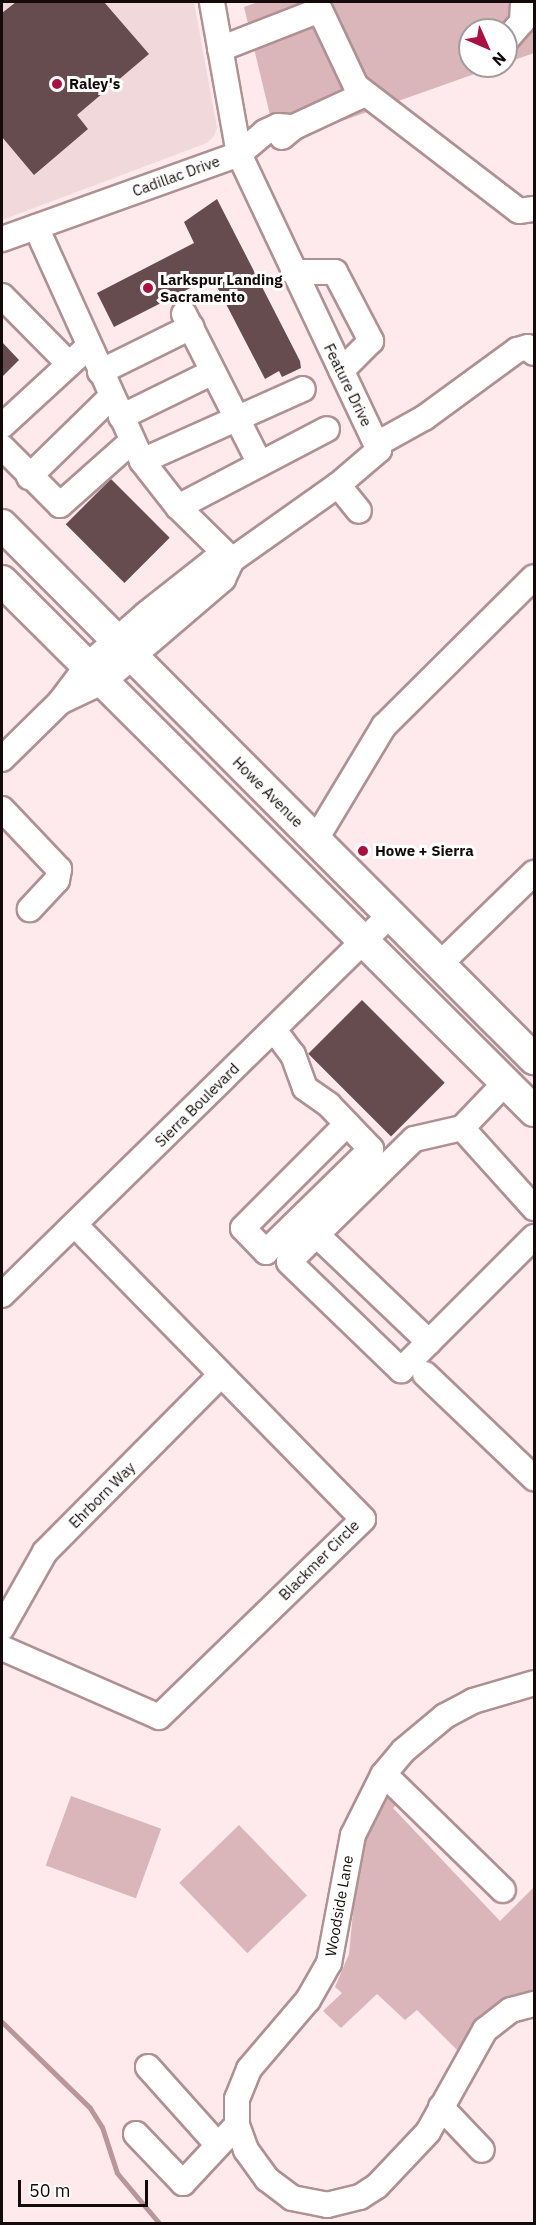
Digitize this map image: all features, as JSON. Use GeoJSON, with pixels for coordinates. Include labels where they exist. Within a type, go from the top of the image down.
{"type":"FeatureCollection","features":[{"type":"Feature","properties":{"kind":"main road","name":"Howe Avenue"},"geometry":{"type":"LineString","coordinates":[[2,525],[534,1059]]}},
{"type":"Feature","properties":{"kind":"main road"},"geometry":{"type":"LineString","coordinates":[[2,581],[365,940],[515,1082],[534,1111]]}},
{"type":"Feature","properties":{"kind":"street","name":"Cadillac Drive"},"geometry":{"type":"LineString","coordinates":[[2,239],[239,154],[212,2]]}},
{"type":"Feature","properties":{"kind":"street"},"geometry":{"type":"LineString","coordinates":[[220,50],[320,10],[356,86],[519,211],[534,209]]}},
{"type":"Feature","properties":{"kind":"street"},"geometry":{"type":"LineString","coordinates":[[239,154],[261,138],[265,132],[278,126],[294,127],[365,94]]}},
{"type":"Feature","properties":{"kind":"street","name":"Feature Drive"},"geometry":{"type":"LineString","coordinates":[[2,759],[60,702],[124,647],[223,579],[232,560],[338,485],[373,458],[379,450],[239,154]]}},
{"type":"Feature","properties":{"kind":"street"},"geometry":{"type":"LineString","coordinates":[[36,227],[99,372],[137,451],[178,507],[232,560]]}},
{"type":"Feature","properties":{"kind":"street"},"geometry":{"type":"LineString","coordinates":[[293,272],[335,272],[371,341],[341,370]]}},
{"type":"Feature","properties":{"kind":"street"},"geometry":{"type":"LineString","coordinates":[[2,296],[69,364]]}},
{"type":"Feature","properties":{"kind":"street"},"geometry":{"type":"LineString","coordinates":[[99,372],[188,321],[260,464]]}},
{"type":"Feature","properties":{"kind":"street"},"geometry":{"type":"LineString","coordinates":[[2,426],[88,347]]}},
{"type":"Feature","properties":{"kind":"street"},"geometry":{"type":"LineString","coordinates":[[377,444],[424,418],[517,350],[528,347],[534,353]]}},
{"type":"Feature","properties":{"kind":"street"},"geometry":{"type":"LineString","coordinates":[[28,477],[116,407],[213,372]]}},
{"type":"Feature","properties":{"kind":"street"},"geometry":{"type":"LineString","coordinates":[[2,447],[28,477],[60,505],[137,451],[237,418],[303,389]]}},
{"type":"Feature","properties":{"kind":"street"},"geometry":{"type":"LineString","coordinates":[[178,507],[327,429]]}},
{"type":"Feature","properties":{"kind":"street"},"geometry":{"type":"LineString","coordinates":[[338,485],[359,511]]}},
{"type":"Feature","properties":{"kind":"street"},"geometry":{"type":"LineString","coordinates":[[316,839],[384,726],[534,578]]}},
{"type":"Feature","properties":{"kind":"street"},"geometry":{"type":"LineString","coordinates":[[2,809],[59,869],[57,880],[30,909]]}},
{"type":"Feature","properties":{"kind":"street"},"geometry":{"type":"LineString","coordinates":[[440,964],[534,873]]}},
{"type":"Feature","properties":{"kind":"street","name":"Sierra Boulevard"},"geometry":{"type":"LineString","coordinates":[[2,1295],[392,914]]}},
{"type":"Feature","properties":{"kind":"street"},"geometry":{"type":"LineString","coordinates":[[274,1030],[293,1055],[305,1088],[347,1124],[371,1149],[266,1252],[243,1228],[347,1124]]}},
{"type":"Feature","properties":{"kind":"street"},"geometry":{"type":"LineString","coordinates":[[515,1082],[462,1128],[414,1139],[289,1262],[401,1370],[534,1237]]}},
{"type":"Feature","properties":{"kind":"street"},"geometry":{"type":"LineString","coordinates":[[462,1128],[534,1208]]}},
{"type":"Feature","properties":{"kind":"street","name":"Blackmer Circle"},"geometry":{"type":"LineString","coordinates":[[2,1648],[159,1717],[363,1519],[220,1376],[75,1225]]}},
{"type":"Feature","properties":{"kind":"street"},"geometry":{"type":"LineString","coordinates":[[317,1234],[429,1342]]}},
{"type":"Feature","properties":{"kind":"street"},"geometry":{"type":"LineString","coordinates":[[425,1374],[532,1471]]}},
{"type":"Feature","properties":{"kind":"street","name":"Ehrborn Way"},"geometry":{"type":"LineString","coordinates":[[2,1628],[45,1552],[220,1376]]}},
{"type":"Feature","properties":{"kind":"street","name":"Woodside Lane"},"geometry":{"type":"LineString","coordinates":[[534,1683],[473,1701],[445,1716],[403,1751],[384,1774],[353,1835],[329,1963],[308,2000],[249,2069],[237,2099],[237,2125],[246,2150],[267,2179],[315,2214],[346,2202],[377,2186],[417,2147],[485,2030],[511,2010],[534,2004]]}},
{"type":"Feature","properties":{"kind":"street"},"geometry":{"type":"LineString","coordinates":[[384,1774],[503,1890]]}},
{"type":"Feature","properties":{"kind":"street"},"geometry":{"type":"LineString","coordinates":[[148,2067],[218,2145]]}},
{"type":"Feature","properties":{"kind":"street"},"geometry":{"type":"LineString","coordinates":[[441,2107],[482,2150]]}},
{"type":"Feature","properties":{"kind":"street"},"geometry":{"type":"LineString","coordinates":[[136,2134],[183,2183],[237,2125]]}},
{"type":"Feature","properties":{"kind":"shaded area"},"geometry":{"type":"Polygon","coordinates":[[[2,2],[194,2],[217,128],[214,136],[207,143],[2,220],[2,2]]]}},
{"type":"Feature","properties":{"kind":"shaded area"},"geometry":{"type":"Polygon","coordinates":[[[258,2],[534,2],[534,53],[518,59],[518,18],[458,18],[458,78],[463,78],[277,144],[244,7],[258,2]]]}},
{"type":"Feature","properties":{"kind":"shaded area"},"geometry":{"type":"Polygon","coordinates":[[[389,1785],[404,1797],[393,1808],[500,1921],[534,1887],[534,1990],[507,2000],[459,2052],[417,2010],[405,2020],[377,1994],[341,2028],[323,2011],[342,1993],[335,1987],[349,1954],[359,1849],[389,1785]]]}},
{"type":"Feature","properties":{"kind":"shaded area"},"geometry":{"type":"Polygon","coordinates":[[[71,1796],[161,1829],[136,1898],[46,1866],[71,1796]]]}},
{"type":"Feature","properties":{"kind":"shaded area"},"geometry":{"type":"Polygon","coordinates":[[[239,1825],[307,1895],[247,1953],[179,1883],[239,1825]]]}},
{"type":"Feature","properties":{"kind":"building","name":"Raley's"},"geometry":{"type":"Polygon","coordinates":[[[16,2],[104,2],[149,54],[77,115],[88,129],[34,175],[2,137],[2,13],[16,2]]]}},
{"type":"Feature","properties":{"kind":"building","name":"Larkspur Landing Sacramento"},"geometry":{"type":"Polygon","coordinates":[[[217,199],[300,361],[301,368],[282,377],[279,371],[265,379],[212,277],[114,327],[97,293],[194,243],[184,222],[217,199]]]}},
{"type":"Feature","properties":{"kind":"building"},"geometry":{"type":"Polygon","coordinates":[[[2,342],[19,360],[2,377],[2,342]]]}},
{"type":"Feature","properties":{"kind":"building"},"geometry":{"type":"Polygon","coordinates":[[[111,479],[170,538],[124,583],[66,524],[111,479]]]}},
{"type":"Feature","properties":{"kind":"building"},"geometry":{"type":"Polygon","coordinates":[[[362,1000],[445,1083],[391,1136],[308,1054],[362,1000]]]}},
{"type":"Feature","properties":{"kind":"waterway"},"geometry":{"type":"LineString","coordinates":[[2,2022],[90,2108],[102,2127],[117,2173],[160,2224]]}},
{"type":"Feature","properties":{"kind":"place","name":"Raley's"},"geometry":{"type":"Point","coordinates":[57,84]}},
{"type":"Feature","properties":{"kind":"place","name":"Larkspur Landing Sacramento"},"geometry":{"type":"Point","coordinates":[148,288]}},
{"type":"Feature","properties":{"kind":"place","name":"Howe + Sierra"},"geometry":{"type":"Point","coordinates":[363,851]}}]}
